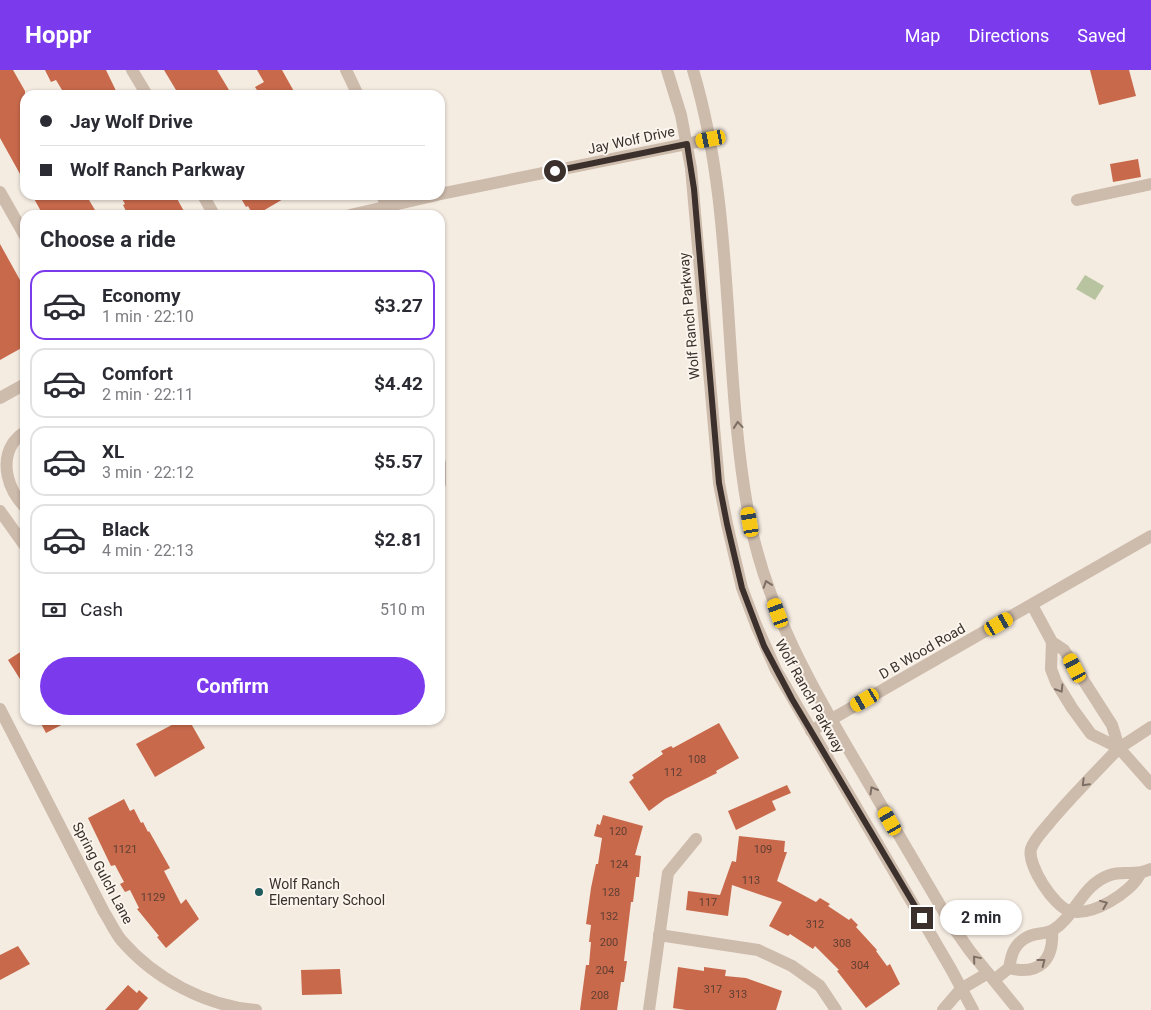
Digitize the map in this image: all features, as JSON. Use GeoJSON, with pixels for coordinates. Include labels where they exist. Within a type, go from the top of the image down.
{"type":"FeatureCollection","features":[{"type":"Feature","properties":{"kind":"street"},"geometry":{"type":"LineString","coordinates":[[132,70],[143,90]]}},
{"type":"Feature","properties":{"kind":"street"},"geometry":{"type":"LineString","coordinates":[[346,70],[356,90]]}},
{"type":"Feature","properties":{"kind":"street","name":"Wolf Ranch Parkway"},"geometry":{"type":"LineString","coordinates":[[667,70],[687,144],[694,189],[717,461],[727,524],[742,588],[776,670],[973,1010]]}},
{"type":"Feature","properties":{"kind":"street","name":"Wolf Ranch Parkway"},"geometry":{"type":"LineString","coordinates":[[693,70],[711,139],[720,204],[740,448],[750,522],[762,568],[786,635],[810,684],[951,924],[970,951],[1018,1010]]}},
{"type":"Feature","properties":{"kind":"street","name":"Jay Wolf Drive"},"geometry":{"type":"LineString","coordinates":[[445,194],[711,139]]}},
{"type":"Feature","properties":{"kind":"street"},"geometry":{"type":"LineString","coordinates":[[1078,200],[1151,184]]}},
{"type":"Feature","properties":{"kind":"street"},"geometry":{"type":"LineString","coordinates":[[0,192],[20,227]]}},
{"type":"Feature","properties":{"kind":"street","name":"Jay Wolf Drive"},"geometry":{"type":"LineString","coordinates":[[368,210],[412,200]]}},
{"type":"Feature","properties":{"kind":"street"},"geometry":{"type":"LineString","coordinates":[[0,398],[20,387]]}},
{"type":"Feature","properties":{"kind":"street"},"geometry":{"type":"LineString","coordinates":[[20,434],[12,444],[4,460],[5,475],[20,502]]}},
{"type":"Feature","properties":{"kind":"street"},"geometry":{"type":"LineString","coordinates":[[0,511],[20,539]]}},
{"type":"Feature","properties":{"kind":"street","name":"D B Wood Road"},"geometry":{"type":"LineString","coordinates":[[811,731],[1151,536]]}},
{"type":"Feature","properties":{"kind":"street"},"geometry":{"type":"LineString","coordinates":[[1032,604],[1052,642],[1064,650],[1112,725],[1119,748]]}},
{"type":"Feature","properties":{"kind":"street"},"geometry":{"type":"LineString","coordinates":[[1052,642],[1051,669],[1056,682],[1072,708],[1091,734],[1119,748],[1151,784]]}},
{"type":"Feature","properties":{"kind":"street","name":"Spring Gulch Lane"},"geometry":{"type":"LineString","coordinates":[[0,709],[5,730],[121,940],[145,964],[177,985],[201,996],[240,1009],[256,1010]]}},
{"type":"Feature","properties":{"kind":"street"},"geometry":{"type":"LineString","coordinates":[[1146,871],[1132,887],[1106,904],[1071,912],[1060,907],[1033,869],[1031,850],[1036,839],[1076,792],[1119,748],[1151,727]]}},
{"type":"Feature","properties":{"kind":"street"},"geometry":{"type":"LineString","coordinates":[[649,1010],[668,873],[696,839]]}},
{"type":"Feature","properties":{"kind":"street"},"geometry":{"type":"LineString","coordinates":[[1009,968],[1012,953],[1024,939],[1032,934],[1052,931],[1071,912],[1086,891],[1097,882],[1115,874],[1146,871]]}},
{"type":"Feature","properties":{"kind":"street"},"geometry":{"type":"LineString","coordinates":[[943,1010],[962,989],[1009,968],[1020,972],[1031,970],[1047,959],[1052,952],[1052,931]]}},
{"type":"Feature","properties":{"kind":"street"},"geometry":{"type":"LineString","coordinates":[[659,935],[758,950],[792,966],[820,986],[836,1010]]}},
{"type":"Feature","properties":{"kind":"green space"},"geometry":{"type":"Polygon","coordinates":[[[1085,275],[1104,286],[1095,300],[1076,289],[1085,275]]]}},
{"type":"Feature","properties":{"kind":"building"},"geometry":{"type":"Polygon","coordinates":[[[0,70],[13,70],[24,90],[20,90],[20,174],[0,138],[0,70]]]}},
{"type":"Feature","properties":{"kind":"building"},"geometry":{"type":"Polygon","coordinates":[[[45,70],[106,70],[116,90],[62,90],[56,80],[51,82],[45,70]]]}},
{"type":"Feature","properties":{"kind":"building"},"geometry":{"type":"Polygon","coordinates":[[[164,70],[217,70],[229,90],[176,90],[164,70]]]}},
{"type":"Feature","properties":{"kind":"building"},"geometry":{"type":"Polygon","coordinates":[[[257,70],[282,70],[293,90],[257,90],[255,87],[264,82],[257,70]]]}},
{"type":"Feature","properties":{"kind":"building"},"geometry":{"type":"Polygon","coordinates":[[[1090,70],[1129,70],[1136,96],[1099,105],[1090,70]]]}},
{"type":"Feature","properties":{"kind":"building"},"geometry":{"type":"Polygon","coordinates":[[[1138,159],[1141,177],[1113,182],[1110,164],[1138,159]]]}},
{"type":"Feature","properties":{"kind":"building"},"geometry":{"type":"Polygon","coordinates":[[[35,200],[89,200],[95,210],[40,210],[35,200]]]}},
{"type":"Feature","properties":{"kind":"building"},"geometry":{"type":"Polygon","coordinates":[[[123,200],[178,200],[183,210],[126,210],[123,205],[125,204],[123,200]]]}},
{"type":"Feature","properties":{"kind":"building"},"geometry":{"type":"Polygon","coordinates":[[[242,200],[282,200],[264,210],[250,210],[248,206],[246,207],[242,200]]]}},
{"type":"Feature","properties":{"kind":"building"},"geometry":{"type":"Polygon","coordinates":[[[0,244],[20,280],[20,349],[0,360],[0,244]]]}},
{"type":"Feature","properties":{"kind":"building"},"geometry":{"type":"Polygon","coordinates":[[[20,652],[20,679],[8,660],[20,652]]]}},
{"type":"Feature","properties":{"kind":"building"},"geometry":{"type":"Polygon","coordinates":[[[719,723],[739,758],[716,771],[717,773],[665,799],[649,811],[629,782],[634,778],[632,775],[663,754],[661,751],[671,746],[673,748],[719,723]]]}},
{"type":"Feature","properties":{"kind":"building"},"geometry":{"type":"Polygon","coordinates":[[[42,725],[61,725],[46,733],[42,725]]]}},
{"type":"Feature","properties":{"kind":"building"},"geometry":{"type":"Polygon","coordinates":[[[172,725],[192,725],[205,748],[155,777],[136,744],[172,725]]]}},
{"type":"Feature","properties":{"kind":"building"},"geometry":{"type":"Polygon","coordinates":[[[787,785],[791,793],[772,801],[776,810],[736,830],[728,811],[787,785]]]}},
{"type":"Feature","properties":{"kind":"building"},"geometry":{"type":"Polygon","coordinates":[[[124,799],[130,811],[134,809],[141,823],[143,822],[149,831],[170,868],[164,871],[181,904],[186,899],[199,919],[166,948],[157,937],[159,936],[137,909],[139,908],[130,890],[125,892],[120,884],[124,882],[115,865],[111,866],[88,818],[124,799]]]}},
{"type":"Feature","properties":{"kind":"building"},"geometry":{"type":"Polygon","coordinates":[[[603,815],[643,826],[635,855],[641,856],[639,877],[636,877],[633,902],[631,902],[624,961],[627,961],[624,982],[621,982],[617,1010],[580,1010],[586,965],[589,965],[591,942],[589,942],[591,925],[586,924],[591,888],[596,864],[598,864],[602,838],[594,836],[597,824],[600,825],[603,815]]]}},
{"type":"Feature","properties":{"kind":"building"},"geometry":{"type":"Polygon","coordinates":[[[739,836],[785,841],[784,852],[787,852],[777,881],[816,902],[820,898],[830,904],[828,906],[849,920],[851,918],[858,925],[856,927],[877,950],[887,966],[890,964],[900,984],[866,1008],[837,971],[839,970],[815,946],[813,949],[790,934],[788,936],[769,926],[782,902],[732,885],[728,916],[686,910],[688,891],[720,895],[732,861],[736,862],[739,836]]]}},
{"type":"Feature","properties":{"kind":"building"},"geometry":{"type":"Polygon","coordinates":[[[18,946],[30,964],[0,980],[0,955],[18,946]]]}},
{"type":"Feature","properties":{"kind":"building"},"geometry":{"type":"Polygon","coordinates":[[[678,967],[704,971],[704,967],[726,970],[725,976],[746,978],[782,991],[776,1010],[686,1010],[673,1008],[678,967]]]}},
{"type":"Feature","properties":{"kind":"building"},"geometry":{"type":"Polygon","coordinates":[[[340,969],[342,994],[302,995],[301,970],[340,969]]]}},
{"type":"Feature","properties":{"kind":"building"},"geometry":{"type":"Polygon","coordinates":[[[128,985],[137,993],[139,990],[148,998],[138,1010],[105,1010],[128,985]]]}},
{"type":"Feature","properties":{"kind":"place","name":"Wolf Ranch Elementary School"},"geometry":{"type":"Point","coordinates":[259,892]}},
{"type":"Feature","properties":{"kind":"route"},"geometry":{"type":"LineString","coordinates":[[555,171],[687,144],[694,189],[719,483],[742,588],[764,646],[776,670],[922,918]]}}]}
